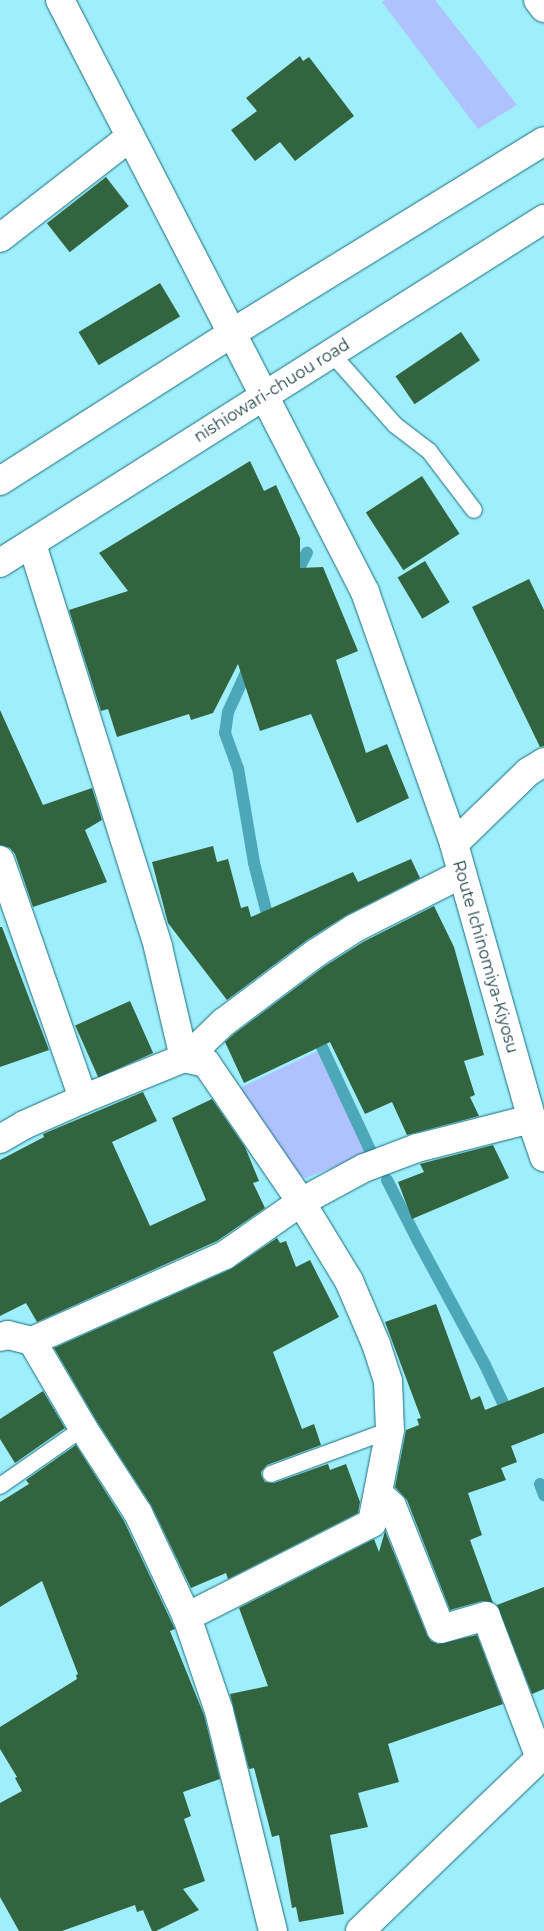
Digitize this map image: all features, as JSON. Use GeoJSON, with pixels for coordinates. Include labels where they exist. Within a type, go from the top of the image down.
{"type":"FeatureCollection","features":[{"type":"Feature","properties":{"kind":"street"},"geometry":{"type":"LineString","coordinates":[[60,0],[366,592],[454,844]]}},
{"type":"Feature","properties":{"kind":"street"},"geometry":{"type":"LineString","coordinates":[[538,0],[544,8]]}},
{"type":"Feature","properties":{"kind":"street"},"geometry":{"type":"LineString","coordinates":[[0,238],[130,137]]}},
{"type":"Feature","properties":{"kind":"street"},"geometry":{"type":"LineString","coordinates":[[0,481],[232,334],[544,141]]}},
{"type":"Feature","properties":{"kind":"street","name":"nishiowari-chuou road"},"geometry":{"type":"LineString","coordinates":[[0,563],[544,219]]}},
{"type":"Feature","properties":{"kind":"street"},"geometry":{"type":"LineString","coordinates":[[32,544],[158,947],[189,1059]]}},
{"type":"Feature","properties":{"kind":"street","name":"Route Ichinomiya-Kiyosu"},"geometry":{"type":"LineString","coordinates":[[544,762],[528,772],[454,844],[537,1125],[544,1157]]}},
{"type":"Feature","properties":{"kind":"street"},"geometry":{"type":"LineString","coordinates":[[0,860],[83,1099]]}},
{"type":"Feature","properties":{"kind":"street"},"geometry":{"type":"LineString","coordinates":[[0,1139],[24,1125],[83,1099],[189,1059],[203,1042],[224,1022],[316,953],[355,928],[462,874]]}},
{"type":"Feature","properties":{"kind":"street"},"geometry":{"type":"LineString","coordinates":[[188,1617],[372,1523],[390,1430],[388,1382],[376,1344],[349,1282],[301,1202],[206,1063],[189,1059]]}},
{"type":"Feature","properties":{"kind":"street"},"geometry":{"type":"LineString","coordinates":[[0,1337],[8,1335],[32,1341],[225,1255],[301,1202],[364,1168],[417,1148],[537,1125]]}},
{"type":"Feature","properties":{"kind":"street"},"geometry":{"type":"LineString","coordinates":[[32,1341],[83,1428],[138,1513],[188,1617],[219,1711],[273,1931]]}},
{"type":"Feature","properties":{"kind":"street"},"geometry":{"type":"LineString","coordinates":[[360,1931],[542,1756],[486,1616],[441,1629],[392,1506],[378,1493]]}},
{"type":"Feature","properties":{"kind":"lane"},"geometry":{"type":"LineString","coordinates":[[332,354],[395,425],[429,450],[474,510]]}},
{"type":"Feature","properties":{"kind":"lane"},"geometry":{"type":"LineString","coordinates":[[0,1486],[83,1428]]}},
{"type":"Feature","properties":{"kind":"lane"},"geometry":{"type":"LineString","coordinates":[[271,1474],[390,1430]]}},
{"type":"Feature","properties":{"kind":"shaded area"},"geometry":{"type":"Polygon","coordinates":[[[385,0],[435,0],[517,105],[478,129],[382,2],[385,0]]]}},
{"type":"Feature","properties":{"kind":"shaded area"},"geometry":{"type":"Polygon","coordinates":[[[318,1051],[367,1154],[306,1178],[288,1169],[240,1088],[318,1051]]]}},
{"type":"Feature","properties":{"kind":"building"},"geometry":{"type":"Polygon","coordinates":[[[300,56],[303,61],[309,57],[354,116],[295,161],[280,142],[255,161],[231,130],[257,111],[246,98],[300,56]]]}},
{"type":"Feature","properties":{"kind":"building"},"geometry":{"type":"Polygon","coordinates":[[[106,177],[129,206],[70,252],[47,223],[106,177]]]}},
{"type":"Feature","properties":{"kind":"building"},"geometry":{"type":"Polygon","coordinates":[[[160,283],[180,316],[99,365],[79,332],[160,283]]]}},
{"type":"Feature","properties":{"kind":"building"},"geometry":{"type":"Polygon","coordinates":[[[461,332],[480,360],[415,404],[396,376],[461,332]]]}},
{"type":"Feature","properties":{"kind":"building"},"geometry":{"type":"Polygon","coordinates":[[[250,461],[264,491],[276,485],[300,538],[300,568],[323,567],[358,651],[336,660],[366,753],[387,744],[409,798],[357,823],[311,714],[260,731],[238,664],[213,713],[191,720],[189,714],[117,737],[108,709],[101,711],[69,610],[128,591],[99,553],[250,461]]]}},
{"type":"Feature","properties":{"kind":"building"},"geometry":{"type":"Polygon","coordinates":[[[422,476],[460,534],[403,570],[366,512],[422,476]]]}},
{"type":"Feature","properties":{"kind":"building"},"geometry":{"type":"Polygon","coordinates":[[[425,561],[450,602],[422,619],[398,577],[425,561]]]}},
{"type":"Feature","properties":{"kind":"building"},"geometry":{"type":"Polygon","coordinates":[[[529,579],[544,610],[544,746],[540,747],[472,607],[529,579]]]}},
{"type":"Feature","properties":{"kind":"building"},"geometry":{"type":"Polygon","coordinates":[[[0,710],[43,805],[92,788],[102,820],[85,830],[107,882],[33,907],[15,854],[10,848],[0,845],[0,710]]]}},
{"type":"Feature","properties":{"kind":"building"},"geometry":{"type":"Polygon","coordinates":[[[213,846],[217,862],[228,859],[241,908],[248,906],[251,917],[353,872],[358,882],[411,859],[420,878],[347,915],[307,940],[227,1000],[168,923],[152,862],[213,846]]]}},
{"type":"Feature","properties":{"kind":"building"},"geometry":{"type":"Polygon","coordinates":[[[434,906],[454,947],[484,1055],[464,1061],[475,1095],[470,1097],[479,1116],[407,1135],[392,1102],[365,1114],[330,1042],[244,1083],[225,1042],[325,966],[363,942],[434,906]]]}},
{"type":"Feature","properties":{"kind":"building"},"geometry":{"type":"Polygon","coordinates":[[[0,927],[2,927],[49,1050],[0,1067],[0,927]]]}},
{"type":"Feature","properties":{"kind":"building"},"geometry":{"type":"Polygon","coordinates":[[[130,1001],[153,1053],[98,1077],[75,1025],[130,1001]]]}},
{"type":"Feature","properties":{"kind":"building"},"geometry":{"type":"Polygon","coordinates":[[[143,1092],[157,1121],[112,1142],[150,1226],[206,1200],[172,1118],[212,1099],[245,1147],[259,1181],[253,1183],[265,1208],[217,1241],[37,1322],[26,1303],[0,1316],[0,1160],[44,1137],[43,1134],[143,1092]]]}},
{"type":"Feature","properties":{"kind":"building"},"geometry":{"type":"Polygon","coordinates":[[[493,1145],[509,1178],[412,1219],[398,1182],[424,1172],[420,1164],[493,1145]]]}},
{"type":"Feature","properties":{"kind":"building"},"geometry":{"type":"Polygon","coordinates":[[[277,1238],[280,1243],[286,1241],[296,1267],[310,1260],[339,1317],[273,1352],[302,1429],[314,1424],[321,1445],[267,1465],[261,1472],[262,1477],[265,1482],[274,1483],[328,1464],[330,1470],[346,1464],[360,1502],[358,1513],[228,1579],[226,1573],[191,1588],[151,1505],[96,1420],[54,1348],[231,1269],[277,1238]]]}},
{"type":"Feature","properties":{"kind":"building"},"geometry":{"type":"Polygon","coordinates":[[[436,1304],[471,1400],[480,1396],[485,1410],[544,1387],[544,1433],[511,1446],[517,1462],[501,1468],[506,1480],[468,1493],[482,1535],[470,1540],[493,1603],[482,1601],[450,1610],[407,1500],[395,1487],[406,1430],[419,1425],[417,1419],[421,1418],[385,1322],[436,1304]]]}},
{"type":"Feature","properties":{"kind":"building"},"geometry":{"type":"Polygon","coordinates":[[[43,1391],[65,1428],[15,1463],[0,1439],[0,1419],[43,1391]]]}},
{"type":"Feature","properties":{"kind":"building"},"geometry":{"type":"Polygon","coordinates":[[[76,1445],[124,1521],[175,1629],[170,1631],[204,1715],[220,1779],[183,1792],[191,1816],[184,1819],[205,1881],[183,1889],[199,1910],[156,1931],[152,1931],[143,1910],[137,1912],[135,1905],[62,1931],[19,1931],[0,1897],[0,1803],[22,1791],[15,1778],[17,1777],[0,1749],[0,1727],[77,1679],[76,1675],[78,1674],[42,1581],[0,1607],[0,1502],[29,1484],[26,1480],[76,1445]]]}},
{"type":"Feature","properties":{"kind":"building"},"geometry":{"type":"Polygon","coordinates":[[[385,1531],[431,1641],[438,1644],[477,1635],[503,1704],[388,1744],[399,1782],[358,1793],[368,1827],[330,1835],[344,1914],[299,1922],[296,1907],[292,1908],[279,1835],[272,1837],[254,1768],[249,1769],[230,1694],[268,1686],[239,1608],[374,1539],[379,1552],[385,1531]]]}},
{"type":"Feature","properties":{"kind":"building"},"geometry":{"type":"Polygon","coordinates":[[[544,1587],[544,1689],[532,1694],[497,1605],[544,1587]]]}},
{"type":"Feature","properties":{"kind":"waterway"},"geometry":{"type":"LineString","coordinates":[[292,582],[307,553]]}},
{"type":"Feature","properties":{"kind":"waterway"},"geometry":{"type":"LineString","coordinates":[[250,664],[228,712],[225,733],[238,768],[254,863],[270,926]]}},
{"type":"Feature","properties":{"kind":"waterway"},"geometry":{"type":"LineString","coordinates":[[315,1032],[371,1152]]}},
{"type":"Feature","properties":{"kind":"waterway"},"geometry":{"type":"LineString","coordinates":[[387,1180],[485,1365],[510,1418]]}},
{"type":"Feature","properties":{"kind":"waterway"},"geometry":{"type":"LineString","coordinates":[[540,1484],[544,1495]]}}]}
